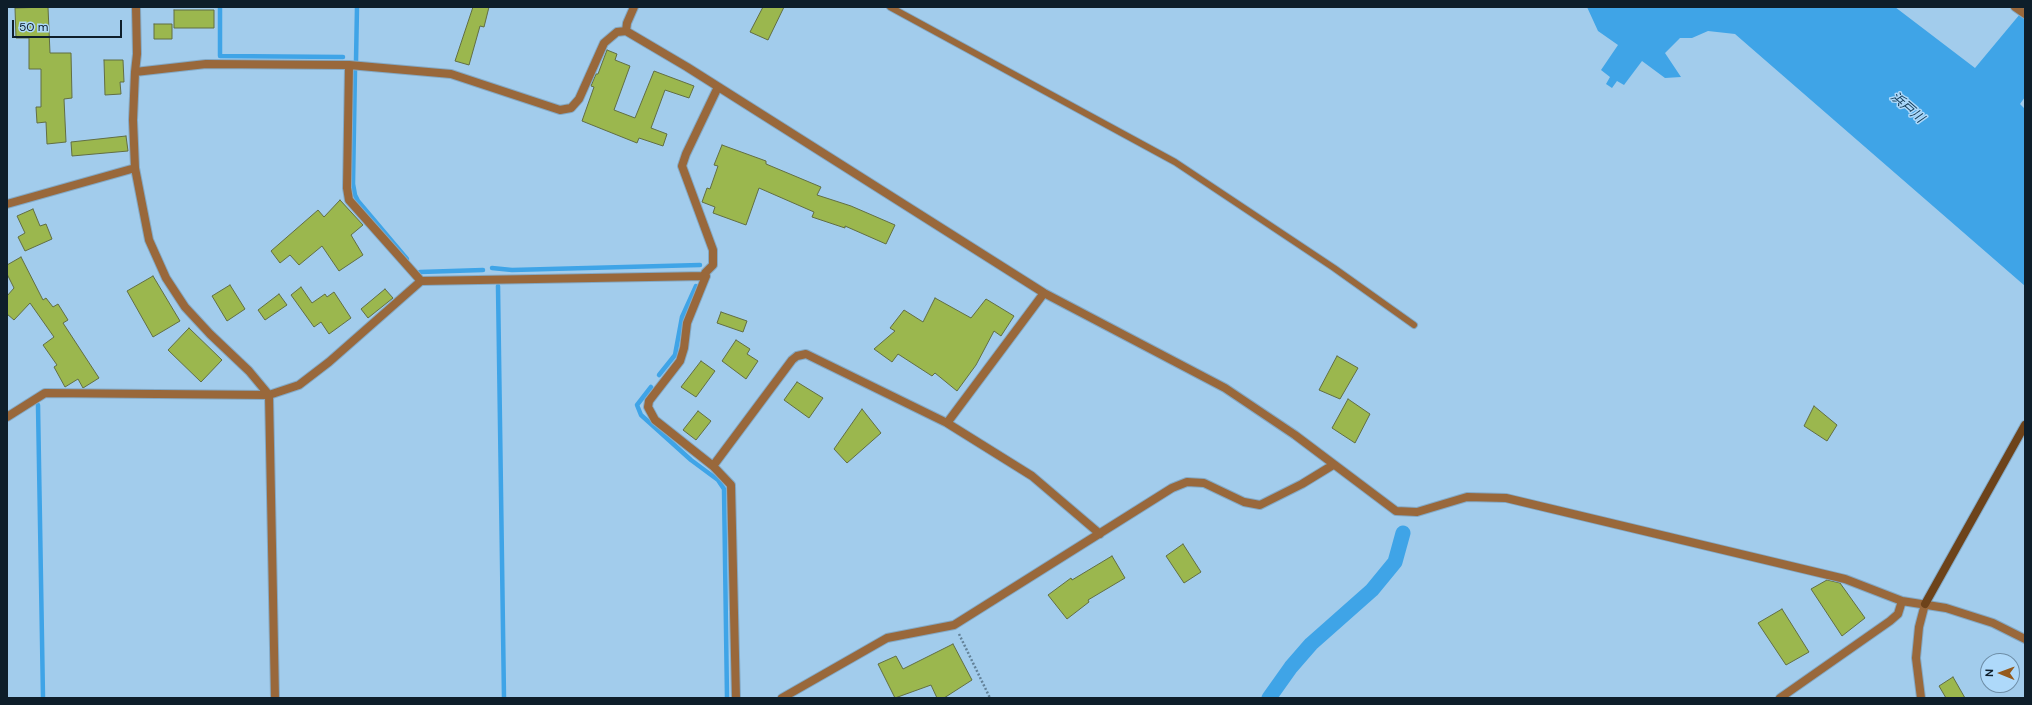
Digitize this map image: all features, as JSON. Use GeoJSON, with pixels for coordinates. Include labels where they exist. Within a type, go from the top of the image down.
{"type":"FeatureCollection","features":[{"type":"Feature","properties":{"kind":"street"},"geometry":{"type":"LineString","coordinates":[[136,7],[137,54],[133,120],[135,168],[150,240],[166,278],[185,307],[210,334],[249,371],[269,395],[275,698]]}},
{"type":"Feature","properties":{"kind":"street"},"geometry":{"type":"LineString","coordinates":[[626,31],[627,23],[634,7]]}},
{"type":"Feature","properties":{"kind":"street"},"geometry":{"type":"LineString","coordinates":[[2015,7],[2025,14]]}},
{"type":"Feature","properties":{"kind":"street"},"geometry":{"type":"LineString","coordinates":[[135,72],[206,64],[295,63],[350,65],[451,74],[560,110],[571,108],[579,99],[604,43],[617,32],[626,31],[718,87],[1044,292],[1225,388],[1295,435],[1396,511],[1417,512],[1467,498],[1506,498],[1845,579],[1902,601],[1946,608],[1993,623],[2025,639]]}},
{"type":"Feature","properties":{"kind":"street"},"geometry":{"type":"LineString","coordinates":[[350,65],[347,188],[349,200],[421,281]]}},
{"type":"Feature","properties":{"kind":"street"},"geometry":{"type":"LineString","coordinates":[[718,87],[686,154],[682,166],[713,250],[713,265],[705,273],[706,276],[687,322],[684,348],[680,361],[649,401],[648,407],[655,420],[714,466],[731,485],[736,698]]}},
{"type":"Feature","properties":{"kind":"street"},"geometry":{"type":"LineString","coordinates":[[7,204],[135,168]]}},
{"type":"Feature","properties":{"kind":"street"},"geometry":{"type":"LineString","coordinates":[[7,417],[45,393],[269,395],[299,385],[329,362],[421,281],[706,276]]}},
{"type":"Feature","properties":{"kind":"street"},"geometry":{"type":"LineString","coordinates":[[947,423],[1044,292]]}},
{"type":"Feature","properties":{"kind":"street"},"geometry":{"type":"LineString","coordinates":[[714,466],[792,360],[797,356],[806,354],[947,423],[1032,476],[1100,534]]}},
{"type":"Feature","properties":{"kind":"street"},"geometry":{"type":"LineString","coordinates":[[1921,698],[1916,658],[1919,627],[1925,604],[2025,425]]}},
{"type":"Feature","properties":{"kind":"street"},"geometry":{"type":"LineString","coordinates":[[782,698],[887,638],[954,625],[1172,488],[1187,482],[1204,483],[1244,502],[1260,505],[1302,484],[1333,465]]}},
{"type":"Feature","properties":{"kind":"street"},"geometry":{"type":"LineString","coordinates":[[1780,698],[1890,621],[1898,614],[1902,601]]}},
{"type":"Feature","properties":{"kind":"lane"},"geometry":{"type":"LineString","coordinates":[[890,7],[1175,162],[1334,268],[1414,325]]}},
{"type":"Feature","properties":{"kind":"path"},"geometry":{"type":"LineString","coordinates":[[954,625],[990,698]]}},
{"type":"Feature","properties":{"kind":"water","name":"浜戸川"},"geometry":{"type":"Polygon","coordinates":[[[1587,7],[1895,7],[1975,68],[2025,8],[2025,97],[2020,104],[2025,109],[2025,286],[1735,34],[1708,31],[1692,38],[1680,38],[1665,53],[1681,77],[1665,78],[1642,61],[1624,85],[1617,81],[1612,88],[1606,84],[1610,77],[1601,70],[1618,45],[1598,31],[1587,7]]]}},
{"type":"Feature","properties":{"kind":"building"},"geometry":{"type":"Polygon","coordinates":[[[48,7],[50,53],[71,53],[72,98],[64,99],[66,142],[47,144],[46,122],[37,123],[36,107],[41,107],[41,69],[29,69],[29,38],[16,38],[15,8],[48,7]]]}},
{"type":"Feature","properties":{"kind":"building"},"geometry":{"type":"Polygon","coordinates":[[[473,7],[489,7],[484,27],[480,26],[469,65],[455,61],[473,7]]]}},
{"type":"Feature","properties":{"kind":"building"},"geometry":{"type":"Polygon","coordinates":[[[763,7],[784,7],[768,40],[750,32],[763,7]]]}},
{"type":"Feature","properties":{"kind":"building"},"geometry":{"type":"Polygon","coordinates":[[[174,10],[214,10],[214,28],[174,28],[174,10]]]}},
{"type":"Feature","properties":{"kind":"building"},"geometry":{"type":"Polygon","coordinates":[[[154,24],[172,24],[172,39],[154,39],[154,24]]]}},
{"type":"Feature","properties":{"kind":"building"},"geometry":{"type":"Polygon","coordinates":[[[607,50],[617,54],[615,60],[630,66],[614,110],[635,118],[654,71],[694,86],[689,98],[665,90],[651,128],[667,134],[663,146],[639,138],[637,143],[582,121],[594,87],[591,86],[596,74],[598,74],[607,50]]]}},
{"type":"Feature","properties":{"kind":"building"},"geometry":{"type":"Polygon","coordinates":[[[104,60],[123,60],[124,82],[120,82],[121,94],[105,95],[104,60]]]}},
{"type":"Feature","properties":{"kind":"building"},"geometry":{"type":"Polygon","coordinates":[[[126,136],[128,151],[72,156],[71,142],[126,136]]]}},
{"type":"Feature","properties":{"kind":"building"},"geometry":{"type":"Polygon","coordinates":[[[722,145],[766,161],[766,164],[821,187],[817,195],[851,206],[895,225],[886,244],[845,226],[845,228],[812,217],[814,212],[759,188],[746,225],[713,213],[715,207],[702,202],[707,188],[710,189],[718,166],[714,165],[722,145]]]}},
{"type":"Feature","properties":{"kind":"building"},"geometry":{"type":"Polygon","coordinates":[[[340,200],[363,225],[351,235],[363,255],[339,271],[322,246],[299,265],[290,255],[280,263],[271,251],[318,210],[324,217],[340,200]]]}},
{"type":"Feature","properties":{"kind":"building"},"geometry":{"type":"Polygon","coordinates":[[[33,209],[40,226],[46,224],[52,239],[25,251],[18,237],[25,233],[17,216],[33,209]]]}},
{"type":"Feature","properties":{"kind":"building"},"geometry":{"type":"Polygon","coordinates":[[[21,257],[43,300],[46,298],[53,307],[58,304],[68,320],[63,323],[99,378],[83,388],[78,379],[65,387],[54,367],[57,365],[43,345],[54,337],[30,303],[14,320],[7,314],[7,296],[14,288],[7,274],[7,265],[21,257]]]}},
{"type":"Feature","properties":{"kind":"building"},"geometry":{"type":"Polygon","coordinates":[[[153,276],[180,321],[153,337],[127,291],[153,276]]]}},
{"type":"Feature","properties":{"kind":"building"},"geometry":{"type":"Polygon","coordinates":[[[230,285],[245,309],[227,321],[212,296],[230,285]]]}},
{"type":"Feature","properties":{"kind":"building"},"geometry":{"type":"Polygon","coordinates":[[[301,287],[312,303],[325,294],[327,297],[334,292],[351,318],[329,334],[321,322],[314,327],[291,295],[301,287]]]}},
{"type":"Feature","properties":{"kind":"building"},"geometry":{"type":"Polygon","coordinates":[[[385,289],[393,298],[368,318],[361,309],[385,289]]]}},
{"type":"Feature","properties":{"kind":"building"},"geometry":{"type":"Polygon","coordinates":[[[279,294],[287,305],[265,320],[258,310],[279,294]]]}},
{"type":"Feature","properties":{"kind":"building"},"geometry":{"type":"Polygon","coordinates":[[[935,298],[971,318],[986,299],[1014,316],[1001,336],[994,331],[976,365],[957,391],[935,373],[932,376],[898,354],[892,362],[874,349],[895,331],[890,328],[904,310],[923,322],[935,298]]]}},
{"type":"Feature","properties":{"kind":"building"},"geometry":{"type":"Polygon","coordinates":[[[721,312],[747,321],[743,332],[717,323],[721,312]]]}},
{"type":"Feature","properties":{"kind":"building"},"geometry":{"type":"Polygon","coordinates":[[[189,328],[222,360],[201,382],[168,350],[189,328]]]}},
{"type":"Feature","properties":{"kind":"building"},"geometry":{"type":"Polygon","coordinates":[[[736,340],[750,349],[747,354],[758,361],[746,379],[722,361],[736,340]]]}},
{"type":"Feature","properties":{"kind":"building"},"geometry":{"type":"Polygon","coordinates":[[[1337,356],[1358,368],[1340,399],[1319,390],[1337,356]]]}},
{"type":"Feature","properties":{"kind":"building"},"geometry":{"type":"Polygon","coordinates":[[[701,361],[715,371],[696,397],[681,387],[701,361]]]}},
{"type":"Feature","properties":{"kind":"building"},"geometry":{"type":"Polygon","coordinates":[[[797,382],[823,398],[809,418],[784,400],[797,382]]]}},
{"type":"Feature","properties":{"kind":"building"},"geometry":{"type":"Polygon","coordinates":[[[1348,399],[1370,414],[1355,443],[1332,428],[1348,399]]]}},
{"type":"Feature","properties":{"kind":"building"},"geometry":{"type":"Polygon","coordinates":[[[1814,406],[1837,425],[1827,441],[1804,426],[1814,406]]]}},
{"type":"Feature","properties":{"kind":"building"},"geometry":{"type":"Polygon","coordinates":[[[862,409],[881,433],[847,463],[834,449],[862,409]]]}},
{"type":"Feature","properties":{"kind":"building"},"geometry":{"type":"Polygon","coordinates":[[[698,411],[711,421],[696,440],[683,430],[698,411]]]}},
{"type":"Feature","properties":{"kind":"building"},"geometry":{"type":"Polygon","coordinates":[[[1183,544],[1201,572],[1184,583],[1166,556],[1183,544]]]}},
{"type":"Feature","properties":{"kind":"building"},"geometry":{"type":"Polygon","coordinates":[[[1112,556],[1125,578],[1088,600],[1089,602],[1067,619],[1048,595],[1071,578],[1072,580],[1112,556]]]}},
{"type":"Feature","properties":{"kind":"building"},"geometry":{"type":"Polygon","coordinates":[[[1827,580],[1840,583],[1865,618],[1842,636],[1811,589],[1827,580]]]}},
{"type":"Feature","properties":{"kind":"building"},"geometry":{"type":"Polygon","coordinates":[[[1782,609],[1809,652],[1786,665],[1758,623],[1782,609]]]}},
{"type":"Feature","properties":{"kind":"building"},"geometry":{"type":"Polygon","coordinates":[[[953,644],[972,680],[944,698],[937,698],[931,685],[895,698],[878,664],[896,656],[903,669],[953,644]]]}},
{"type":"Feature","properties":{"kind":"building"},"geometry":{"type":"Polygon","coordinates":[[[1953,677],[1965,698],[1946,698],[1939,686],[1953,677]]]}},
{"type":"Feature","properties":{"kind":"waterway"},"geometry":{"type":"LineString","coordinates":[[220,7],[220,56],[343,57]]}},
{"type":"Feature","properties":{"kind":"waterway"},"geometry":{"type":"LineString","coordinates":[[356,61],[357,7]]}},
{"type":"Feature","properties":{"kind":"waterway"},"geometry":{"type":"LineString","coordinates":[[355,70],[353,184],[355,195],[358,201],[407,259]]}},
{"type":"Feature","properties":{"kind":"waterway"},"geometry":{"type":"LineString","coordinates":[[492,268],[512,270],[700,265]]}},
{"type":"Feature","properties":{"kind":"waterway"},"geometry":{"type":"LineString","coordinates":[[420,272],[483,270]]}},
{"type":"Feature","properties":{"kind":"waterway"},"geometry":{"type":"LineString","coordinates":[[498,286],[504,698]]}},
{"type":"Feature","properties":{"kind":"waterway"},"geometry":{"type":"LineString","coordinates":[[659,375],[675,355],[682,317],[696,286]]}},
{"type":"Feature","properties":{"kind":"waterway"},"geometry":{"type":"LineString","coordinates":[[651,387],[637,405],[641,415],[691,460],[718,480],[724,489],[727,698]]}},
{"type":"Feature","properties":{"kind":"waterway"},"geometry":{"type":"LineString","coordinates":[[38,405],[43,698]]}},
{"type":"Feature","properties":{"kind":"waterway"},"geometry":{"type":"LineString","coordinates":[[1269,698],[1291,667],[1311,644],[1372,590],[1395,562],[1403,533]]}}]}
